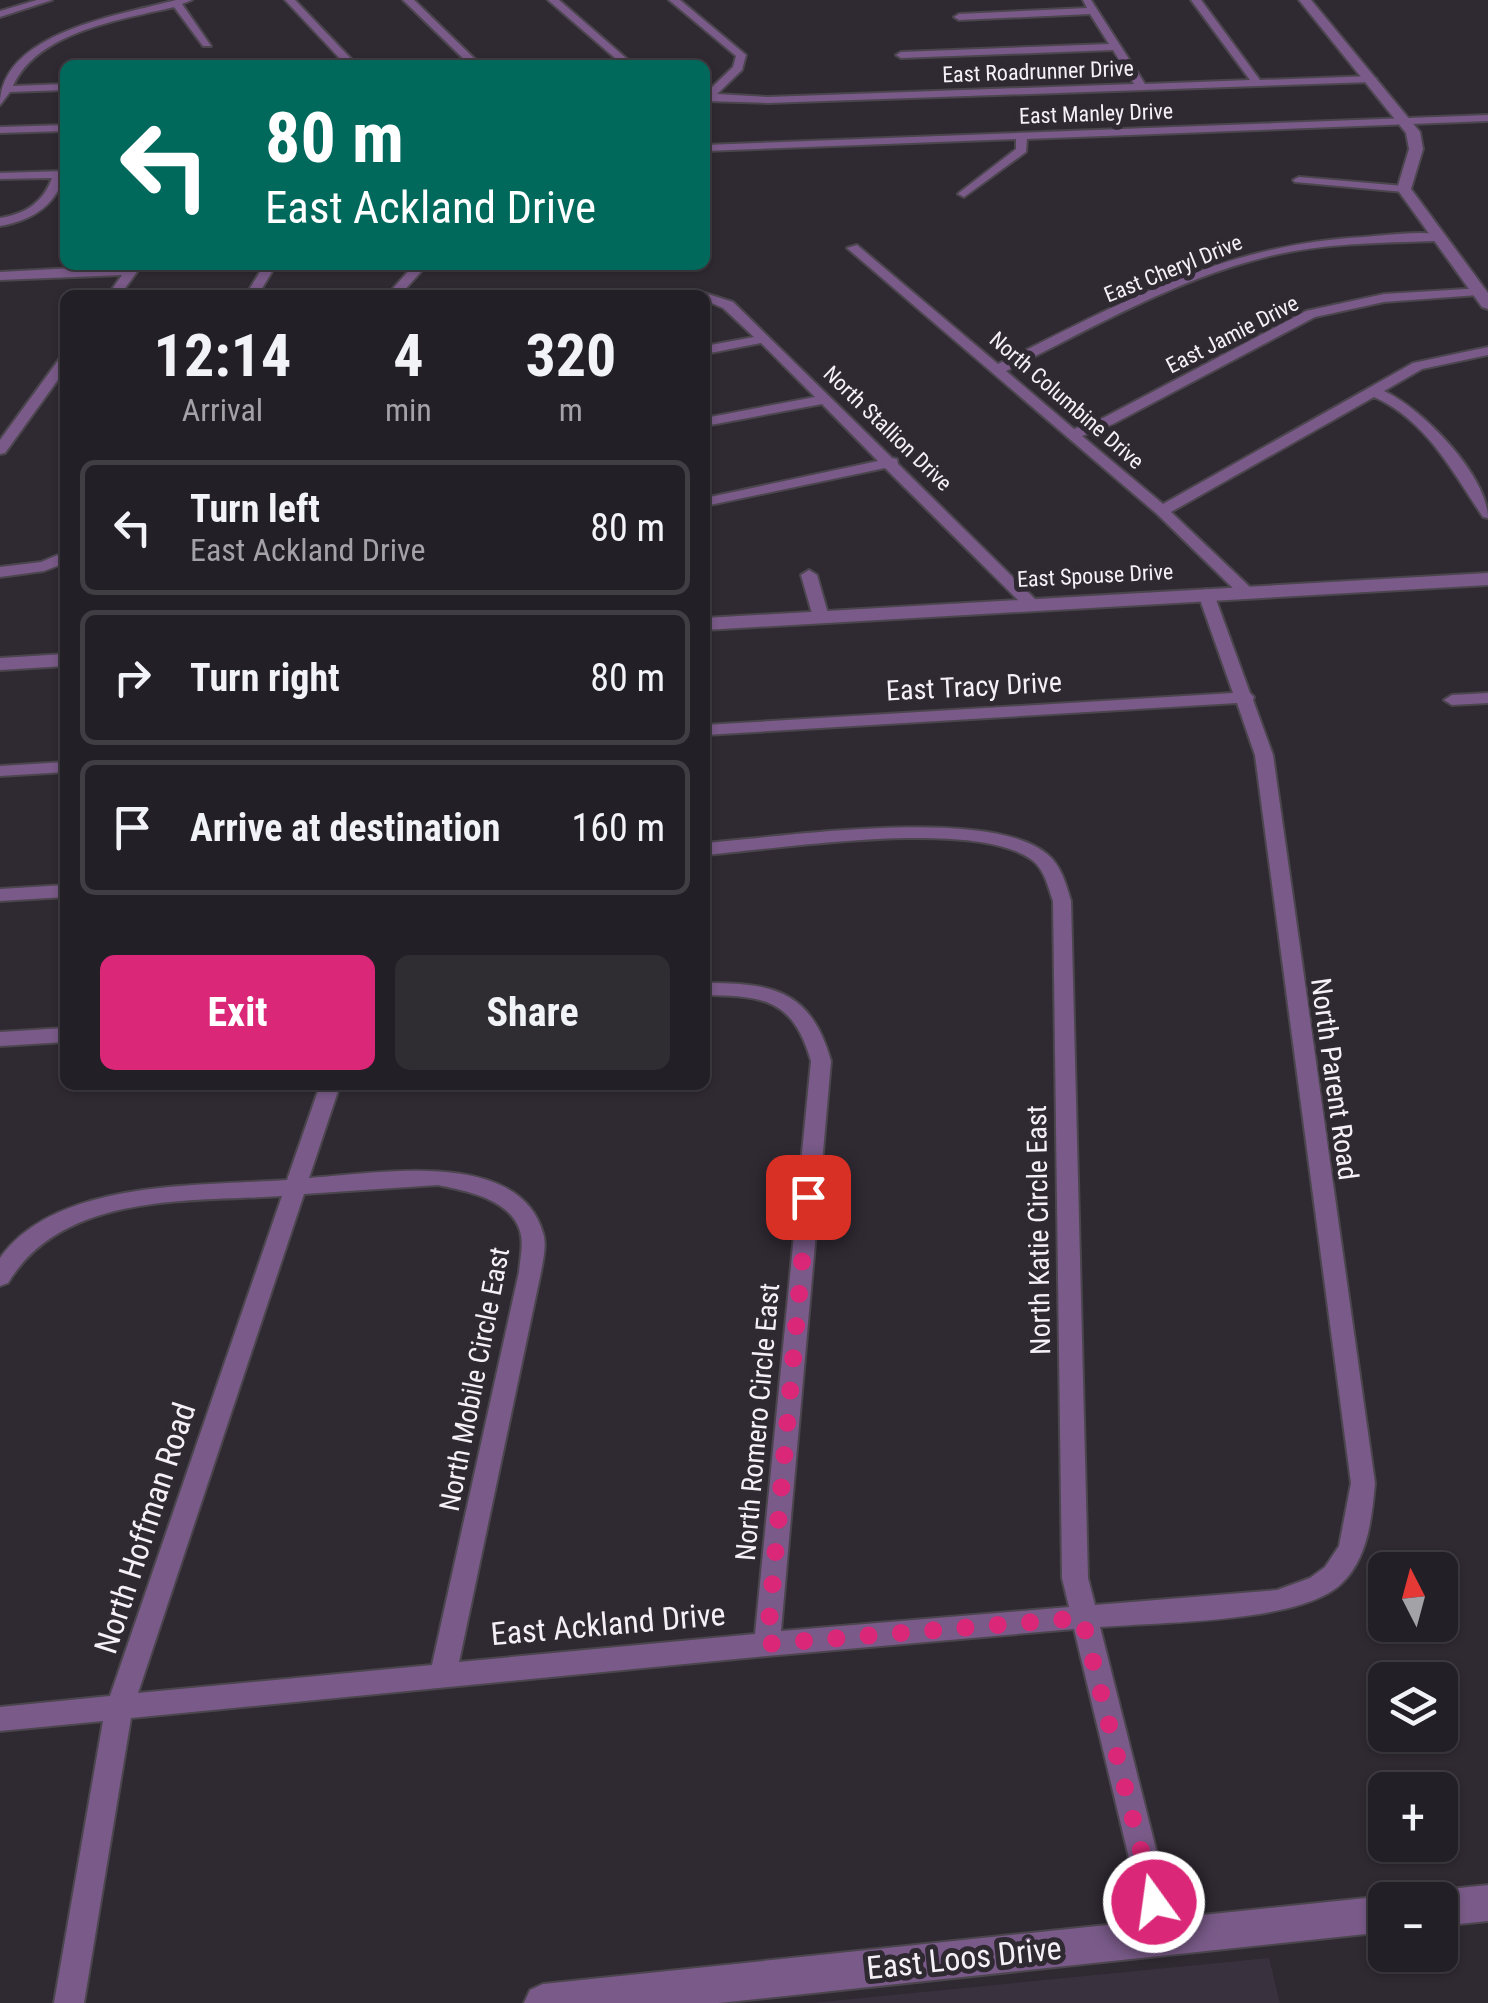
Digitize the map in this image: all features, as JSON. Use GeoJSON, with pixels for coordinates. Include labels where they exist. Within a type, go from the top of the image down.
{"type":"FeatureCollection","features":[{"type":"Feature","properties":{"kind":"street"},"geometry":{"type":"LineString","coordinates":[[0,14],[47,0]]}},
{"type":"Feature","properties":{"kind":"street"},"geometry":{"type":"LineString","coordinates":[[290,0],[347,60]]}},
{"type":"Feature","properties":{"kind":"street"},"geometry":{"type":"LineString","coordinates":[[408,0],[471,60]]}},
{"type":"Feature","properties":{"kind":"street"},"geometry":{"type":"LineString","coordinates":[[553,0],[623,60]]}},
{"type":"Feature","properties":{"kind":"street"},"geometry":{"type":"LineString","coordinates":[[674,0],[740,55],[738,68],[710,94]]}},
{"type":"Feature","properties":{"kind":"street"},"geometry":{"type":"LineString","coordinates":[[1196,0],[1257,83]]}},
{"type":"Feature","properties":{"kind":"street"},"geometry":{"type":"LineString","coordinates":[[1305,0],[1417,140],[1404,189],[1435,237],[1488,304]]}},
{"type":"Feature","properties":{"kind":"street"},"geometry":{"type":"LineString","coordinates":[[0,102],[16,69],[51,44],[182,2],[207,44]]}},
{"type":"Feature","properties":{"kind":"street"},"geometry":{"type":"LineString","coordinates":[[959,17],[1090,6],[1142,88]]}},
{"type":"Feature","properties":{"kind":"street"},"geometry":{"type":"LineString","coordinates":[[51,44],[67,46]]}},
{"type":"Feature","properties":{"kind":"street"},"geometry":{"type":"LineString","coordinates":[[900,55],[1114,48]]}},
{"type":"Feature","properties":{"kind":"street","name":"East Roadrunner Drive"},"geometry":{"type":"LineString","coordinates":[[710,98],[768,100],[1372,79]]}},
{"type":"Feature","properties":{"kind":"street"},"geometry":{"type":"LineString","coordinates":[[7,88],[60,86]]}},
{"type":"Feature","properties":{"kind":"street","name":"East Manley Drive"},"geometry":{"type":"LineString","coordinates":[[710,148],[1488,118]]}},
{"type":"Feature","properties":{"kind":"street"},"geometry":{"type":"LineString","coordinates":[[0,130],[60,128]]}},
{"type":"Feature","properties":{"kind":"street"},"geometry":{"type":"LineString","coordinates":[[964,194],[1022,150],[1021,136]]}},
{"type":"Feature","properties":{"kind":"street"},"geometry":{"type":"LineString","coordinates":[[0,176],[60,174]]}},
{"type":"Feature","properties":{"kind":"street"},"geometry":{"type":"LineString","coordinates":[[0,222],[34,213],[60,178]]}},
{"type":"Feature","properties":{"kind":"street"},"geometry":{"type":"LineString","coordinates":[[1300,180],[1404,189]]}},
{"type":"Feature","properties":{"kind":"street","name":"East Cheryl Drive"},"geometry":{"type":"LineString","coordinates":[[997,370],[1136,301],[1231,262],[1300,246],[1435,237]]}},
{"type":"Feature","properties":{"kind":"street","name":"North Columbine Drive"},"geometry":{"type":"LineString","coordinates":[[853,248],[1162,511],[1246,592]]}},
{"type":"Feature","properties":{"kind":"street"},"geometry":{"type":"LineString","coordinates":[[0,276],[100,270]]}},
{"type":"Feature","properties":{"kind":"street"},"geometry":{"type":"LineString","coordinates":[[398,290],[416,270]]}},
{"type":"Feature","properties":{"kind":"street","name":"East Jamie Drive"},"geometry":{"type":"LineString","coordinates":[[1073,434],[1108,421],[1311,314],[1384,298],[1478,291]]}},
{"type":"Feature","properties":{"kind":"street","name":"North Stallion Drive"},"geometry":{"type":"LineString","coordinates":[[710,298],[728,305],[764,338],[1030,604]]}},
{"type":"Feature","properties":{"kind":"street"},"geometry":{"type":"LineString","coordinates":[[710,349],[764,338]]}},
{"type":"Feature","properties":{"kind":"street"},"geometry":{"type":"LineString","coordinates":[[1162,511],[1418,366],[1488,351]]}},
{"type":"Feature","properties":{"kind":"street"},"geometry":{"type":"LineString","coordinates":[[0,450],[60,368]]}},
{"type":"Feature","properties":{"kind":"street"},"geometry":{"type":"LineString","coordinates":[[1372,391],[1406,404],[1422,417],[1488,514]]}},
{"type":"Feature","properties":{"kind":"street"},"geometry":{"type":"LineString","coordinates":[[710,421],[826,399]]}},
{"type":"Feature","properties":{"kind":"street"},"geometry":{"type":"LineString","coordinates":[[710,501],[892,462]]}},
{"type":"Feature","properties":{"kind":"street"},"geometry":{"type":"LineString","coordinates":[[0,572],[44,566],[60,559]]}},
{"type":"Feature","properties":{"kind":"street"},"geometry":{"type":"LineString","coordinates":[[809,575],[821,617]]}},
{"type":"Feature","properties":{"kind":"street","name":"East Spouse Drive"},"geometry":{"type":"LineString","coordinates":[[710,624],[1488,579]]}},
{"type":"Feature","properties":{"kind":"street","name":"North Parent Road"},"geometry":{"type":"LineString","coordinates":[[1206,594],[1264,756],[1363,1483],[1359,1528],[1336,1575]]}},
{"type":"Feature","properties":{"kind":"street"},"geometry":{"type":"LineString","coordinates":[[0,664],[60,660]]}},
{"type":"Feature","properties":{"kind":"street","name":"East Tracy Drive"},"geometry":{"type":"LineString","coordinates":[[710,730],[1246,697]]}},
{"type":"Feature","properties":{"kind":"street"},"geometry":{"type":"LineString","coordinates":[[1452,700],[1488,698]]}},
{"type":"Feature","properties":{"kind":"street"},"geometry":{"type":"LineString","coordinates":[[0,771],[60,768]]}},
{"type":"Feature","properties":{"kind":"street","name":"North Katie Circle East"},"geometry":{"type":"LineString","coordinates":[[710,849],[970,834],[1020,844],[1039,856],[1054,875],[1062,901],[1074,1578],[1163,1937]]}},
{"type":"Feature","properties":{"kind":"street"},"geometry":{"type":"LineString","coordinates":[[0,895],[60,890]]}},
{"type":"Feature","properties":{"kind":"street","name":"North Romero Circle East"},"geometry":{"type":"LineString","coordinates":[[710,990],[772,996],[798,1008],[814,1030],[820,1061],[767,1644]]}},
{"type":"Feature","properties":{"kind":"street"},"geometry":{"type":"LineString","coordinates":[[0,1039],[60,1035]]}},
{"type":"Feature","properties":{"kind":"street","name":"North Hoffman Road"},"geometry":{"type":"LineString","coordinates":[[69,2003],[118,1710],[328,1090]]}},
{"type":"Feature","properties":{"kind":"street","name":"North Mobile Circle East"},"geometry":{"type":"LineString","coordinates":[[293,1187],[340,1180],[438,1177],[485,1186],[516,1208],[533,1233],[530,1272],[443,1675]]}},
{"type":"Feature","properties":{"kind":"street"},"geometry":{"type":"LineString","coordinates":[[0,1277],[7,1262],[41,1231],[90,1209],[138,1198],[293,1187]]}},
{"type":"Feature","properties":{"kind":"street","name":"East Ackland Drive"},"geometry":{"type":"LineString","coordinates":[[0,1719],[767,1644],[1278,1601],[1315,1593],[1336,1575]]}},
{"type":"Feature","properties":{"kind":"street"},"geometry":{"type":"LineString","coordinates":[[1458,1906],[1488,1903]]}},
{"type":"Feature","properties":{"kind":"street","name":"East Loos Drive"},"geometry":{"type":"LineString","coordinates":[[543,2003],[1368,1916]]}},
{"type":"Feature","properties":{"kind":"shaded area"},"geometry":{"type":"Polygon","coordinates":[[[1269,1958],[1280,2003],[811,2003],[1269,1958]]]}},
{"type":"Feature","properties":{"kind":"route"},"geometry":{"type":"LineString","coordinates":[[808,1197],[767,1644],[1082,1618],[1154,1902]]}}]}
